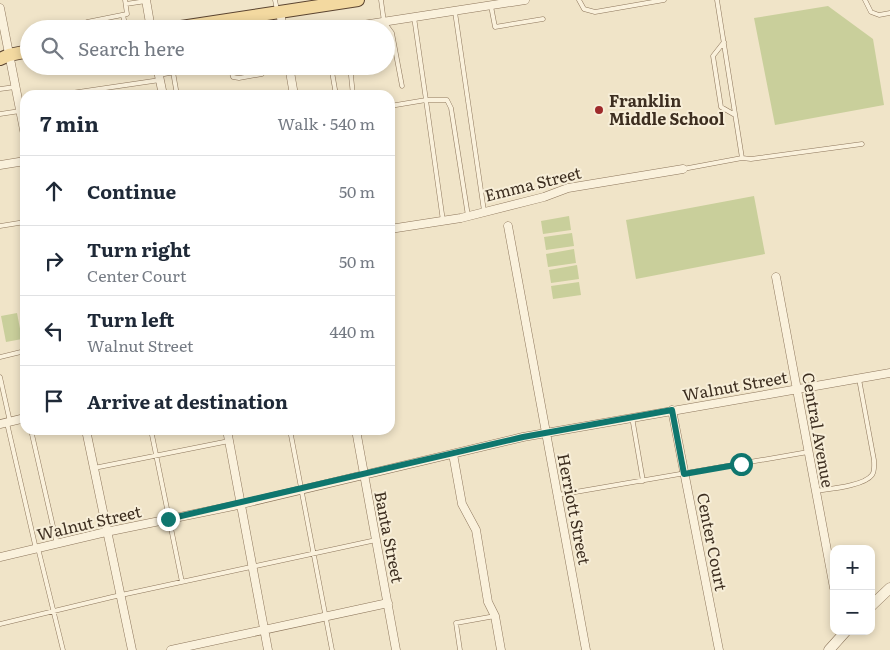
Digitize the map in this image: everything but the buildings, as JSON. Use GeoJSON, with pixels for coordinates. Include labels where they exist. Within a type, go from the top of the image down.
{"type":"FeatureCollection","features":[{"type":"Feature","properties":{"kind":"main road"},"geometry":{"type":"LineString","coordinates":[[243,20],[277,8],[358,0]]}},
{"type":"Feature","properties":{"kind":"main road"},"geometry":{"type":"LineString","coordinates":[[3,55],[20,52]]}},
{"type":"Feature","properties":{"kind":"street"},"geometry":{"type":"LineString","coordinates":[[146,0],[149,20]]}},
{"type":"Feature","properties":{"kind":"street"},"geometry":{"type":"LineString","coordinates":[[395,20],[525,0]]}},
{"type":"Feature","properties":{"kind":"street"},"geometry":{"type":"LineString","coordinates":[[0,8],[3,55],[20,96]]}},
{"type":"Feature","properties":{"kind":"street"},"geometry":{"type":"LineString","coordinates":[[158,75],[162,90]]}},
{"type":"Feature","properties":{"kind":"street"},"geometry":{"type":"LineString","coordinates":[[291,75],[293,90]]}},
{"type":"Feature","properties":{"kind":"street"},"geometry":{"type":"LineString","coordinates":[[0,165],[20,162]]}},
{"type":"Feature","properties":{"kind":"street","name":"Emma Street"},"geometry":{"type":"LineString","coordinates":[[395,228],[468,216],[544,197],[568,188],[683,169]]}},
{"type":"Feature","properties":{"kind":"street","name":"Herriott Street"},"geometry":{"type":"LineString","coordinates":[[508,226],[586,650]]}},
{"type":"Feature","properties":{"kind":"street","name":"Central Avenue"},"geometry":{"type":"LineString","coordinates":[[776,277],[830,566]]}},
{"type":"Feature","properties":{"kind":"street","name":"Walnut Street"},"geometry":{"type":"LineString","coordinates":[[0,557],[106,532],[241,504],[301,488],[546,432],[890,373]]}},
{"type":"Feature","properties":{"kind":"street","name":"Center Court"},"geometry":{"type":"LineString","coordinates":[[672,410],[719,650]]}},
{"type":"Feature","properties":{"kind":"street"},"geometry":{"type":"LineString","coordinates":[[5,423],[20,419]]}},
{"type":"Feature","properties":{"kind":"street"},"geometry":{"type":"LineString","coordinates":[[87,435],[132,650]]}},
{"type":"Feature","properties":{"kind":"street"},"geometry":{"type":"LineString","coordinates":[[228,435],[268,650]]}},
{"type":"Feature","properties":{"kind":"street","name":"Banta Street"},"geometry":{"type":"LineString","coordinates":[[357,435],[396,650]]}},
{"type":"Feature","properties":{"kind":"street"},"geometry":{"type":"LineString","coordinates":[[453,454],[462,504],[474,525],[488,602],[495,616],[501,650]]}},
{"type":"Feature","properties":{"kind":"street"},"geometry":{"type":"LineString","coordinates":[[875,602],[890,588]]}},
{"type":"Feature","properties":{"kind":"street"},"geometry":{"type":"LineString","coordinates":[[171,650],[199,647],[264,629],[388,603]]}},
{"type":"Feature","properties":{"kind":"street"},"geometry":{"type":"LineString","coordinates":[[829,650],[842,635]]}},
{"type":"Feature","properties":{"kind":"lane"},"geometry":{"type":"LineString","coordinates":[[97,20],[127,14],[125,2],[146,0]]}},
{"type":"Feature","properties":{"kind":"lane"},"geometry":{"type":"LineString","coordinates":[[381,0],[384,20]]}},
{"type":"Feature","properties":{"kind":"lane"},"geometry":{"type":"LineString","coordinates":[[579,0],[584,9],[595,12],[664,0]]}},
{"type":"Feature","properties":{"kind":"lane"},"geometry":{"type":"LineString","coordinates":[[717,0],[742,158]]}},
{"type":"Feature","properties":{"kind":"lane"},"geometry":{"type":"LineString","coordinates":[[865,0],[871,12],[880,15],[890,14]]}},
{"type":"Feature","properties":{"kind":"lane"},"geometry":{"type":"LineString","coordinates":[[491,6],[494,27],[543,19]]}},
{"type":"Feature","properties":{"kind":"lane"},"geometry":{"type":"LineString","coordinates":[[455,12],[484,211]]}},
{"type":"Feature","properties":{"kind":"lane"},"geometry":{"type":"LineString","coordinates":[[123,15],[124,20]]}},
{"type":"Feature","properties":{"kind":"lane"},"geometry":{"type":"LineString","coordinates":[[258,16],[259,20]]}},
{"type":"Feature","properties":{"kind":"lane"},"geometry":{"type":"LineString","coordinates":[[414,17],[443,221]]}},
{"type":"Feature","properties":{"kind":"lane"},"geometry":{"type":"LineString","coordinates":[[724,42],[713,56],[721,107],[735,115]]}},
{"type":"Feature","properties":{"kind":"lane"},"geometry":{"type":"LineString","coordinates":[[395,49],[402,86]]}},
{"type":"Feature","properties":{"kind":"lane"},"geometry":{"type":"LineString","coordinates":[[88,90],[159,78],[166,75]]}},
{"type":"Feature","properties":{"kind":"lane"},"geometry":{"type":"LineString","coordinates":[[174,75],[176,90]]}},
{"type":"Feature","properties":{"kind":"lane"},"geometry":{"type":"LineString","coordinates":[[232,75],[233,77],[239,78],[256,75]]}},
{"type":"Feature","properties":{"kind":"lane"},"geometry":{"type":"LineString","coordinates":[[333,75],[335,90]]}},
{"type":"Feature","properties":{"kind":"lane"},"geometry":{"type":"LineString","coordinates":[[351,75],[352,90]]}},
{"type":"Feature","properties":{"kind":"lane"},"geometry":{"type":"LineString","coordinates":[[0,89],[16,87]]}},
{"type":"Feature","properties":{"kind":"lane"},"geometry":{"type":"LineString","coordinates":[[395,105],[426,100],[447,100],[451,108],[468,216]]}},
{"type":"Feature","properties":{"kind":"lane"},"geometry":{"type":"LineString","coordinates":[[0,114],[20,111]]}},
{"type":"Feature","properties":{"kind":"lane"},"geometry":{"type":"LineString","coordinates":[[683,169],[742,158],[751,159],[862,144]]}},
{"type":"Feature","properties":{"kind":"lane"},"geometry":{"type":"LineString","coordinates":[[0,226],[20,223]]}},
{"type":"Feature","properties":{"kind":"lane"},"geometry":{"type":"LineString","coordinates":[[0,357],[20,352]]}},
{"type":"Feature","properties":{"kind":"lane"},"geometry":{"type":"LineString","coordinates":[[0,377],[5,423],[55,612],[63,650]]}},
{"type":"Feature","properties":{"kind":"lane"},"geometry":{"type":"LineString","coordinates":[[816,491],[862,482],[871,477],[874,471],[859,378]]}},
{"type":"Feature","properties":{"kind":"lane"},"geometry":{"type":"LineString","coordinates":[[632,417],[642,481]]}},
{"type":"Feature","properties":{"kind":"lane"},"geometry":{"type":"LineString","coordinates":[[32,435],[57,544]]}},
{"type":"Feature","properties":{"kind":"lane"},"geometry":{"type":"LineString","coordinates":[[152,435],[182,582]]}},
{"type":"Feature","properties":{"kind":"lane"},"geometry":{"type":"LineString","coordinates":[[291,435],[332,650]]}},
{"type":"Feature","properties":{"kind":"lane"},"geometry":{"type":"LineString","coordinates":[[94,468],[229,441]]}},
{"type":"Feature","properties":{"kind":"lane"},"geometry":{"type":"LineString","coordinates":[[558,495],[808,452]]}},
{"type":"Feature","properties":{"kind":"lane"},"geometry":{"type":"LineString","coordinates":[[0,624],[120,595],[376,540]]}},
{"type":"Feature","properties":{"kind":"lane"},"geometry":{"type":"LineString","coordinates":[[460,650],[456,623],[495,616]]}},
{"type":"Feature","properties":{"kind":"green space"},"geometry":{"type":"Polygon","coordinates":[[[828,6],[873,39],[884,105],[775,125],[754,18],[828,6]]]}},
{"type":"Feature","properties":{"kind":"green space"},"geometry":{"type":"Polygon","coordinates":[[[754,196],[765,254],[636,279],[626,220],[754,196]]]}},
{"type":"Feature","properties":{"kind":"green space"},"geometry":{"type":"Polygon","coordinates":[[[569,216],[571,230],[543,234],[541,221],[569,216]]]}},
{"type":"Feature","properties":{"kind":"green space"},"geometry":{"type":"Polygon","coordinates":[[[572,233],[574,246],[546,250],[544,237],[572,233]]]}},
{"type":"Feature","properties":{"kind":"green space"},"geometry":{"type":"Polygon","coordinates":[[[574,249],[576,263],[548,267],[546,254],[574,249]]]}},
{"type":"Feature","properties":{"kind":"green space"},"geometry":{"type":"Polygon","coordinates":[[[577,265],[579,279],[551,283],[549,270],[577,265]]]}},
{"type":"Feature","properties":{"kind":"green space"},"geometry":{"type":"Polygon","coordinates":[[[579,282],[581,295],[553,299],[551,286],[579,282]]]}},
{"type":"Feature","properties":{"kind":"green space"},"geometry":{"type":"Polygon","coordinates":[[[17,313],[20,339],[6,342],[1,316],[17,313]]]}},
{"type":"Feature","properties":{"kind":"place","name":"Franklin Middle School"},"geometry":{"type":"Point","coordinates":[599,110]}},
{"type":"Feature","properties":{"kind":"route"},"geometry":{"type":"LineString","coordinates":[[168,519],[233,506],[301,488],[523,437],[672,410],[684,474],[741,464]]}}]}
